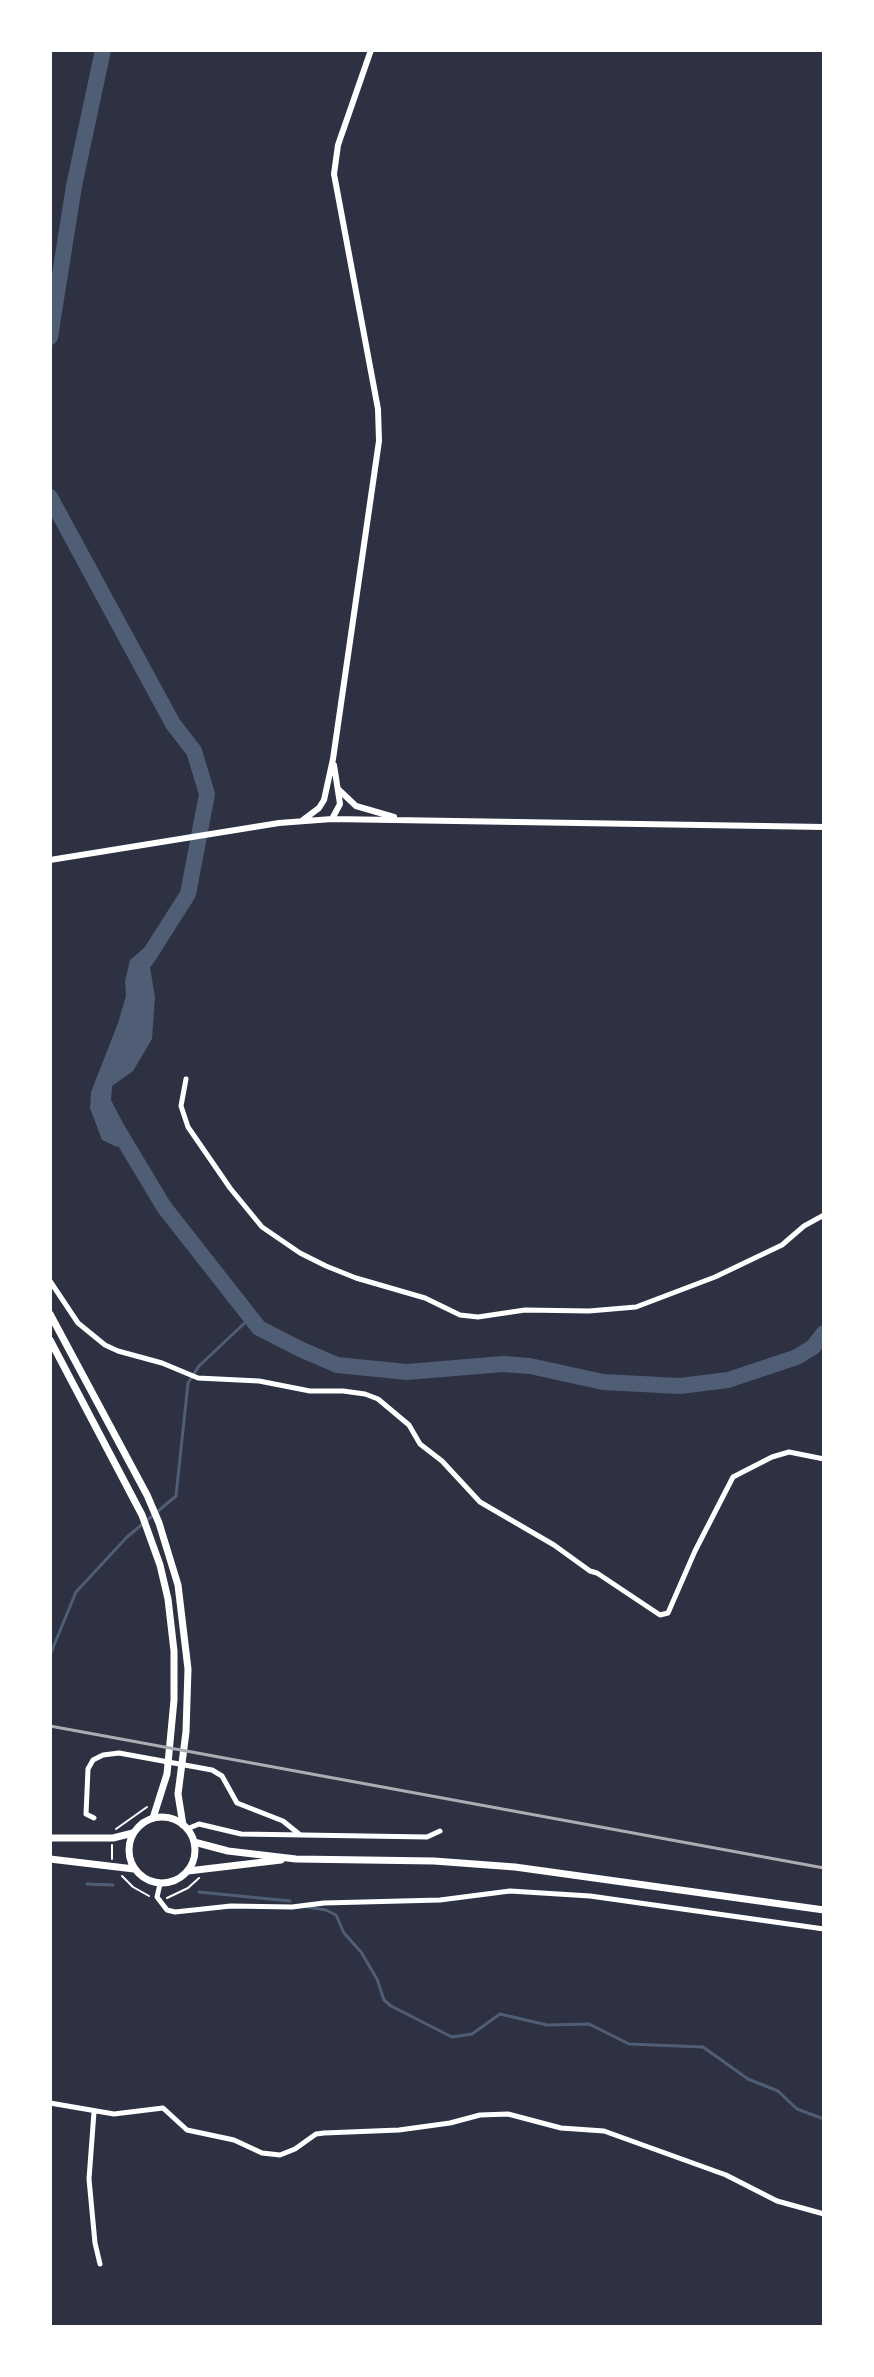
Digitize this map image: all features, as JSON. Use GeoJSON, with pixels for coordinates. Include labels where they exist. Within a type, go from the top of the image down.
{"type":"FeatureCollection","features":[{"type":"Feature","properties":{"kind":"main road"},"geometry":{"type":"LineString","coordinates":[[50,1314],[128,1457],[159,1523],[170,1556],[183,1613],[187,1651],[186,1732],[178,1802],[185,1827],[194,1842],[193,1862],[188,1871]]}},
{"type":"Feature","properties":{"kind":"main road"},"geometry":{"type":"LineString","coordinates":[[50,1340],[142,1515],[160,1565],[168,1599],[174,1651],[172,1729],[168,1769],[153,1818]]}},
{"type":"Feature","properties":{"kind":"main road"},"geometry":{"type":"LineString","coordinates":[[134,1869],[128,1851],[133,1833],[145,1821],[163,1817],[185,1827]]}},
{"type":"Feature","properties":{"kind":"main road"},"geometry":{"type":"LineString","coordinates":[[50,1838],[113,1838],[133,1833]]}},
{"type":"Feature","properties":{"kind":"main road"},"geometry":{"type":"LineString","coordinates":[[194,1842],[228,1851],[296,1859],[434,1861],[515,1867],[824,1910]]}},
{"type":"Feature","properties":{"kind":"main road"},"geometry":{"type":"LineString","coordinates":[[50,1859],[134,1869],[150,1882],[160,1884],[171,1882],[188,1871],[296,1859]]}},
{"type":"Feature","properties":{"kind":"street"},"geometry":{"type":"LineString","coordinates":[[303,820],[324,800],[333,759],[379,441],[378,409],[334,174],[338,145],[371,50]]}},
{"type":"Feature","properties":{"kind":"street"},"geometry":{"type":"LineString","coordinates":[[332,819],[340,804],[333,759]]}},
{"type":"Feature","properties":{"kind":"street"},"geometry":{"type":"LineString","coordinates":[[338,789],[356,806],[405,820]]}},
{"type":"Feature","properties":{"kind":"street"},"geometry":{"type":"LineString","coordinates":[[324,800],[332,819]]}},
{"type":"Feature","properties":{"kind":"street"},"geometry":{"type":"LineString","coordinates":[[50,860],[303,820],[824,827]]}},
{"type":"Feature","properties":{"kind":"street"},"geometry":{"type":"LineString","coordinates":[[186,1079],[181,1106],[188,1127],[230,1188],[262,1227],[300,1253],[326,1266],[425,1298],[460,1315],[478,1317],[525,1310],[589,1311],[636,1307],[715,1277],[782,1245],[804,1226],[824,1215]]}},
{"type":"Feature","properties":{"kind":"street"},"geometry":{"type":"LineString","coordinates":[[50,1281],[78,1323],[105,1345],[198,1378],[259,1381],[310,1391],[365,1394],[378,1399],[402,1418],[420,1444],[442,1461],[480,1502],[554,1545],[660,1615],[668,1613],[733,1477],[789,1452],[824,1459]]}},
{"type":"Feature","properties":{"kind":"street"},"geometry":{"type":"LineString","coordinates":[[94,1818],[86,1814],[88,1769],[93,1760],[119,1753],[212,1770],[222,1776],[237,1803],[283,1821],[299,1834]]}},
{"type":"Feature","properties":{"kind":"street"},"geometry":{"type":"LineString","coordinates":[[185,1827],[205,1824],[241,1834],[427,1837],[440,1831]]}},
{"type":"Feature","properties":{"kind":"street"},"geometry":{"type":"LineString","coordinates":[[160,1884],[157,1897],[167,1910],[175,1912],[231,1906],[266,1908],[440,1900],[510,1891],[590,1896],[824,1929]]}},
{"type":"Feature","properties":{"kind":"street"},"geometry":{"type":"LineString","coordinates":[[50,2103],[123,2114],[157,2106],[187,2130],[234,2140],[262,2153],[280,2155],[316,2134],[399,2130],[450,2123],[480,2115],[508,2114],[561,2128],[604,2131],[726,2175],[785,2204],[824,2214]]}},
{"type":"Feature","properties":{"kind":"street"},"geometry":{"type":"LineString","coordinates":[[94,2112],[89,2179],[100,2264]]}},
{"type":"Feature","properties":{"kind":"water"},"geometry":{"type":"Polygon","coordinates":[[[151,942],[159,948],[150,967],[155,997],[152,1039],[133,1071],[112,1086],[111,1100],[129,1135],[117,1147],[102,1140],[90,1108],[91,1092],[126,996],[125,981],[130,960],[151,942]]]}},
{"type":"Feature","properties":{"kind":"waterway"},"geometry":{"type":"LineString","coordinates":[[50,337],[74,186],[103,50]]}},
{"type":"Feature","properties":{"kind":"waterway"},"geometry":{"type":"LineString","coordinates":[[50,497],[173,724],[194,751],[207,794],[188,894],[146,960]]}},
{"type":"Feature","properties":{"kind":"waterway"},"geometry":{"type":"LineString","coordinates":[[113,1122],[164,1207],[259,1328],[337,1365],[407,1372],[503,1364],[530,1366],[603,1382],[680,1386],[728,1380],[797,1357],[813,1347],[824,1333]]}},
{"type":"Feature","properties":{"kind":"waterway"},"geometry":{"type":"LineString","coordinates":[[50,1655],[76,1592],[127,1537],[176,1496],[188,1383],[199,1366],[251,1317]]}},
{"type":"Feature","properties":{"kind":"waterway"},"geometry":{"type":"LineString","coordinates":[[87,1884],[113,1885]]}},
{"type":"Feature","properties":{"kind":"waterway"},"geometry":{"type":"LineString","coordinates":[[199,1892],[290,1901]]}},
{"type":"Feature","properties":{"kind":"waterway"},"geometry":{"type":"LineString","coordinates":[[307,1907],[336,1915],[344,1933],[361,1952],[377,1979],[384,2000],[452,2037],[472,2034],[500,2014],[547,2025],[589,2024],[629,2044],[703,2047],[748,2079],[778,2091],[797,2109],[824,2119]]}},
{"type":"Feature","properties":{"kind":"railway"},"geometry":{"type":"LineString","coordinates":[[50,1726],[824,1868]]}}]}
